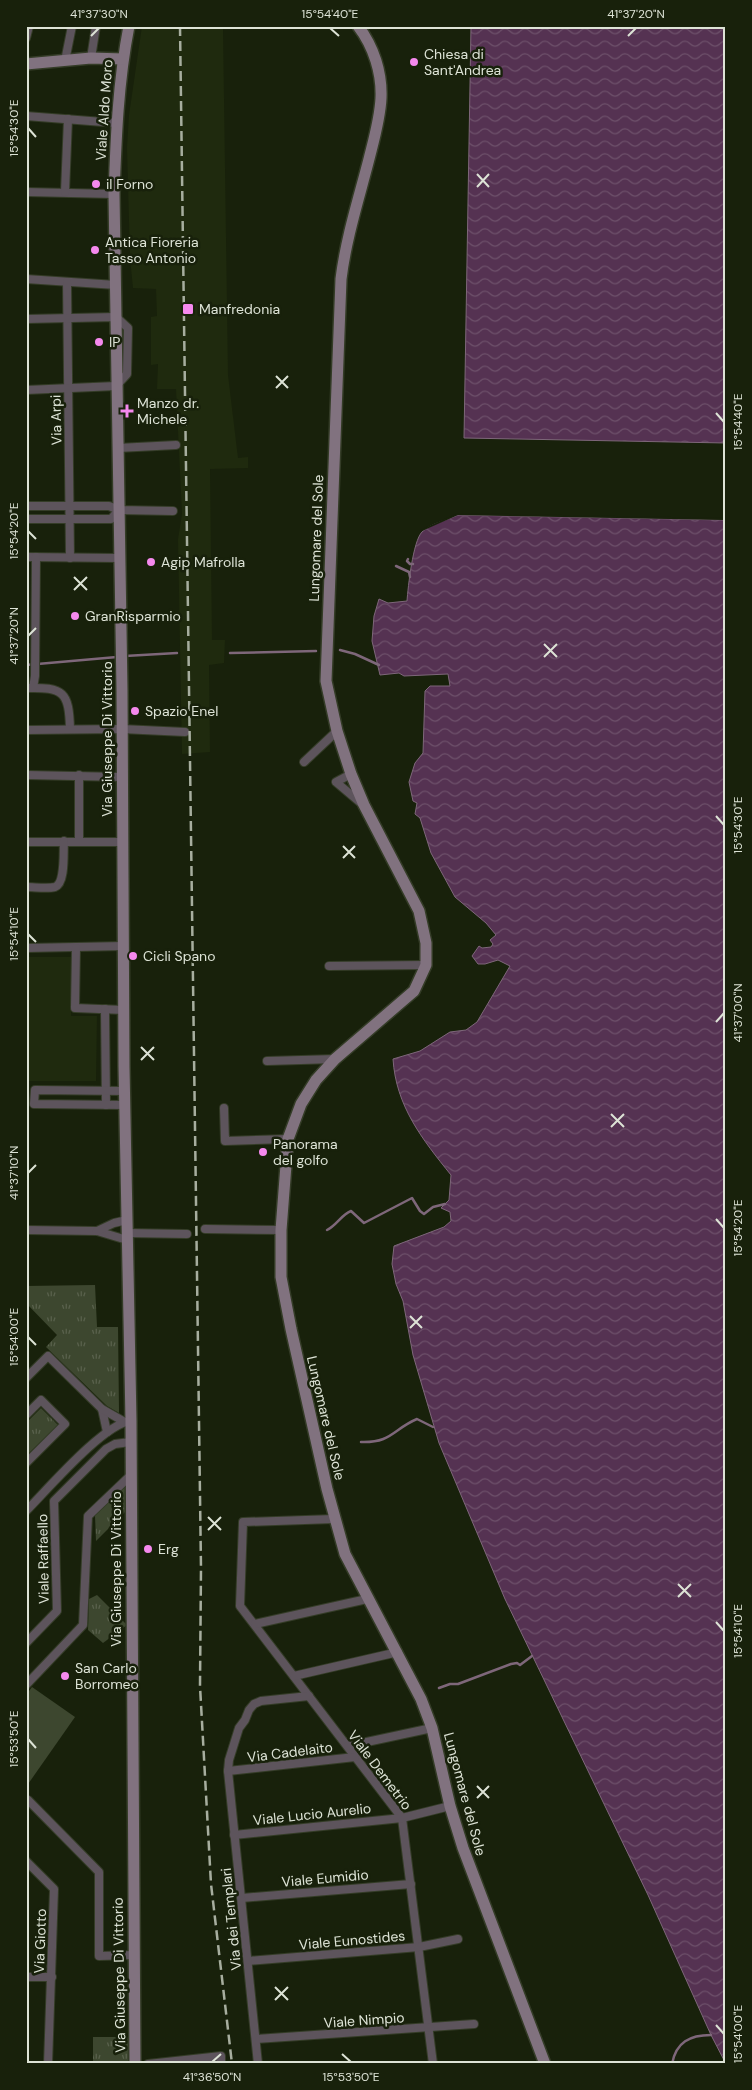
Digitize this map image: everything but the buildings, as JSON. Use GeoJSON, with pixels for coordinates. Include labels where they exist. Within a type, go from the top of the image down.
{"type":"FeatureCollection","features":[{"type":"Feature","properties":{"kind":"street"},"geometry":{"type":"LineString","coordinates":[[26,38],[29,26]]}},
{"type":"Feature","properties":{"kind":"street"},"geometry":{"type":"LineString","coordinates":[[66,62],[72,26]]}},
{"type":"Feature","properties":{"kind":"street"},"geometry":{"type":"LineString","coordinates":[[91,58],[96,26]]}},
{"type":"Feature","properties":{"kind":"street","name":"Viale Aldo Moro"},"geometry":{"type":"LineString","coordinates":[[116,386],[114,194],[116,123],[123,59],[129,26]]}},
{"type":"Feature","properties":{"kind":"street","name":"Lungomare del Sole"},"geometry":{"type":"LineString","coordinates":[[358,26],[367,40],[378,67],[381,99],[374,140],[342,268],[325,660],[326,681],[336,731],[351,774],[364,805],[419,911],[426,943],[426,965],[414,991],[335,1059],[316,1080],[301,1104],[288,1139],[281,1230],[281,1277],[334,1519],[345,1554],[421,1699],[432,1728],[462,1848],[545,2064]]}},
{"type":"Feature","properties":{"kind":"street"},"geometry":{"type":"LineString","coordinates":[[26,64],[66,62],[91,58],[123,59]]}},
{"type":"Feature","properties":{"kind":"street"},"geometry":{"type":"LineString","coordinates":[[26,116],[116,123]]}},
{"type":"Feature","properties":{"kind":"street"},"geometry":{"type":"LineString","coordinates":[[65,192],[68,119]]}},
{"type":"Feature","properties":{"kind":"street"},"geometry":{"type":"LineString","coordinates":[[26,192],[114,194]]}},
{"type":"Feature","properties":{"kind":"street"},"geometry":{"type":"LineString","coordinates":[[26,278],[116,285]]}},
{"type":"Feature","properties":{"kind":"street","name":"Via Arpi"},"geometry":{"type":"LineString","coordinates":[[67,282],[70,558]]}},
{"type":"Feature","properties":{"kind":"street"},"geometry":{"type":"LineString","coordinates":[[26,319],[116,317]]}},
{"type":"Feature","properties":{"kind":"street"},"geometry":{"type":"LineString","coordinates":[[26,390],[116,386]]}},
{"type":"Feature","properties":{"kind":"street","name":"Via Giuseppe Di Vittorio"},"geometry":{"type":"LineString","coordinates":[[116,386],[122,690],[127,1421],[131,1475],[135,2064]]}},
{"type":"Feature","properties":{"kind":"street"},"geometry":{"type":"LineString","coordinates":[[118,448],[176,445]]}},
{"type":"Feature","properties":{"kind":"street"},"geometry":{"type":"LineString","coordinates":[[26,506],[109,506],[119,510],[173,511]]}},
{"type":"Feature","properties":{"kind":"street"},"geometry":{"type":"LineString","coordinates":[[26,519],[111,519],[119,510]]}},
{"type":"Feature","properties":{"kind":"street"},"geometry":{"type":"LineString","coordinates":[[26,557],[119,558]]}},
{"type":"Feature","properties":{"kind":"street"},"geometry":{"type":"LineString","coordinates":[[36,557],[35,676],[30,688],[59,691],[66,697],[70,707],[70,729]]}},
{"type":"Feature","properties":{"kind":"street"},"geometry":{"type":"LineString","coordinates":[[26,730],[122,729],[185,732]]}},
{"type":"Feature","properties":{"kind":"street"},"geometry":{"type":"LineString","coordinates":[[304,762],[336,731]]}},
{"type":"Feature","properties":{"kind":"street","name":"Lungomare del Sole"},"geometry":{"type":"LineString","coordinates":[[351,774],[336,782],[364,805]]}},
{"type":"Feature","properties":{"kind":"street"},"geometry":{"type":"LineString","coordinates":[[26,775],[122,777]]}},
{"type":"Feature","properties":{"kind":"street"},"geometry":{"type":"LineString","coordinates":[[79,775],[79,841]]}},
{"type":"Feature","properties":{"kind":"street"},"geometry":{"type":"LineString","coordinates":[[26,887],[54,887],[59,884],[62,877],[64,841]]}},
{"type":"Feature","properties":{"kind":"street"},"geometry":{"type":"LineString","coordinates":[[26,842],[123,842]]}},
{"type":"Feature","properties":{"kind":"street"},"geometry":{"type":"LineString","coordinates":[[26,948],[124,946]]}},
{"type":"Feature","properties":{"kind":"street"},"geometry":{"type":"LineString","coordinates":[[76,948],[75,1008],[124,1010]]}},
{"type":"Feature","properties":{"kind":"street"},"geometry":{"type":"LineString","coordinates":[[329,966],[426,965]]}},
{"type":"Feature","properties":{"kind":"street"},"geometry":{"type":"LineString","coordinates":[[106,1009],[106,1105]]}},
{"type":"Feature","properties":{"kind":"street"},"geometry":{"type":"LineString","coordinates":[[267,1060],[335,1059]]}},
{"type":"Feature","properties":{"kind":"street"},"geometry":{"type":"LineString","coordinates":[[125,1091],[34,1090],[34,1104],[125,1105]]}},
{"type":"Feature","properties":{"kind":"street"},"geometry":{"type":"LineString","coordinates":[[224,1108],[225,1141],[288,1139]]}},
{"type":"Feature","properties":{"kind":"street"},"geometry":{"type":"LineString","coordinates":[[97,1231],[114,1223],[127,1220]]}},
{"type":"Feature","properties":{"kind":"street"},"geometry":{"type":"LineString","coordinates":[[205,1228],[281,1230]]}},
{"type":"Feature","properties":{"kind":"street"},"geometry":{"type":"LineString","coordinates":[[26,1230],[97,1231],[127,1236],[186,1234]]}},
{"type":"Feature","properties":{"kind":"street"},"geometry":{"type":"LineString","coordinates":[[26,1378],[48,1356],[102,1409],[127,1421]]}},
{"type":"Feature","properties":{"kind":"street"},"geometry":{"type":"LineString","coordinates":[[26,1415],[41,1400],[65,1424],[26,1463]]}},
{"type":"Feature","properties":{"kind":"street"},"geometry":{"type":"LineString","coordinates":[[102,1409],[107,1432]]}},
{"type":"Feature","properties":{"kind":"street","name":"Viale Raffaello"},"geometry":{"type":"LineString","coordinates":[[26,1511],[95,1442],[107,1432],[127,1421]]}},
{"type":"Feature","properties":{"kind":"street","name":"Viale Raffaello"},"geometry":{"type":"LineString","coordinates":[[26,1643],[57,1611],[54,1501],[106,1449],[114,1444],[130,1442]]}},
{"type":"Feature","properties":{"kind":"street"},"geometry":{"type":"LineString","coordinates":[[26,1685],[83,1625],[88,1516],[131,1475]]}},
{"type":"Feature","properties":{"kind":"street","name":"Viale Demetrio"},"geometry":{"type":"LineString","coordinates":[[334,1519],[243,1522],[240,1606],[402,1818],[433,2064]]}},
{"type":"Feature","properties":{"kind":"street"},"geometry":{"type":"LineString","coordinates":[[255,1624],[367,1599]]}},
{"type":"Feature","properties":{"kind":"street"},"geometry":{"type":"LineString","coordinates":[[294,1676],[398,1652]]}},
{"type":"Feature","properties":{"kind":"street","name":"Via dei Templari"},"geometry":{"type":"LineString","coordinates":[[258,2064],[234,1834],[228,1771],[229,1760],[239,1728],[254,1704],[261,1701],[309,1696]]}},
{"type":"Feature","properties":{"kind":"street","name":"Via Cadelaito"},"geometry":{"type":"LineString","coordinates":[[348,1746],[432,1728]]}},
{"type":"Feature","properties":{"kind":"street","name":"Via Cadelaito"},"geometry":{"type":"LineString","coordinates":[[228,1771],[355,1757]]}},
{"type":"Feature","properties":{"kind":"street"},"geometry":{"type":"LineString","coordinates":[[28,1800],[99,1872],[99,1956],[134,1955]]}},
{"type":"Feature","properties":{"kind":"street","name":"Viale Lucio Aurelio"},"geometry":{"type":"LineString","coordinates":[[234,1834],[402,1818],[450,1806]]}},
{"type":"Feature","properties":{"kind":"street","name":"Via Giotto"},"geometry":{"type":"LineString","coordinates":[[26,1861],[54,1889],[48,2064]]}},
{"type":"Feature","properties":{"kind":"street","name":"Viale Eumidio"},"geometry":{"type":"LineString","coordinates":[[242,1898],[411,1884]]}},
{"type":"Feature","properties":{"kind":"street","name":"Viale Eunostides"},"geometry":{"type":"LineString","coordinates":[[248,1961],[419,1947],[458,1939]]}},
{"type":"Feature","properties":{"kind":"street"},"geometry":{"type":"LineString","coordinates":[[26,1977],[52,1977]]}},
{"type":"Feature","properties":{"kind":"street","name":"Viale Nimpio"},"geometry":{"type":"LineString","coordinates":[[256,2039],[474,2024]]}},
{"type":"Feature","properties":{"kind":"street"},"geometry":{"type":"LineString","coordinates":[[148,2064],[221,2060]]}},
{"type":"Feature","properties":{"kind":"shaded area"},"geometry":{"type":"Polygon","coordinates":[[[142,26],[209,26],[209,29],[223,29],[228,375],[238,458],[248,457],[248,468],[210,469],[212,640],[225,640],[224,663],[209,665],[210,752],[182,754],[178,539],[182,514],[176,389],[157,389],[158,364],[151,365],[151,317],[157,316],[156,289],[133,288],[130,258],[127,148],[129,115],[142,26]]]}},
{"type":"Feature","properties":{"kind":"shaded area"},"geometry":{"type":"Polygon","coordinates":[[[26,957],[71,957],[71,1016],[97,1016],[96,1081],[26,1081],[26,957]]]}},
{"type":"Feature","properties":{"kind":"green space"},"geometry":{"type":"Polygon","coordinates":[[[95,1285],[97,1327],[118,1327],[119,1413],[107,1406],[46,1347],[57,1335],[26,1303],[26,1286],[95,1285]]]}},
{"type":"Feature","properties":{"kind":"green space"},"geometry":{"type":"Polygon","coordinates":[[[41,1408],[58,1425],[28,1454],[26,1452],[26,1423],[41,1408]]]}},
{"type":"Feature","properties":{"kind":"green space"},"geometry":{"type":"Polygon","coordinates":[[[126,1484],[126,1511],[96,1541],[95,1515],[126,1484]]]}},
{"type":"Feature","properties":{"kind":"green space"},"geometry":{"type":"Polygon","coordinates":[[[97,1595],[127,1625],[103,1643],[88,1630],[89,1599],[97,1595]]]}},
{"type":"Feature","properties":{"kind":"green space"},"geometry":{"type":"Polygon","coordinates":[[[32,1687],[75,1717],[26,1787],[26,1695],[32,1687]]]}},
{"type":"Feature","properties":{"kind":"green space"},"geometry":{"type":"Polygon","coordinates":[[[93,2037],[128,2037],[129,2064],[93,2064],[93,2037]]]}},
{"type":"Feature","properties":{"kind":"water"},"geometry":{"type":"Polygon","coordinates":[[[471,26],[726,26],[726,443],[464,438],[471,26]]]}},
{"type":"Feature","properties":{"kind":"water"},"geometry":{"type":"Polygon","coordinates":[[[458,515],[726,520],[726,2064],[648,1895],[505,1599],[439,1443],[413,1355],[403,1301],[396,1284],[392,1264],[394,1246],[444,1227],[451,1221],[450,1212],[441,1208],[449,1200],[451,1175],[421,1135],[405,1107],[395,1076],[393,1059],[420,1051],[450,1032],[466,1030],[477,1022],[510,966],[498,960],[478,964],[472,956],[479,946],[482,948],[491,947],[493,944],[490,940],[496,935],[486,923],[455,897],[431,853],[420,818],[415,814],[417,803],[413,801],[409,782],[415,763],[423,753],[425,691],[430,686],[450,686],[448,674],[404,676],[399,673],[380,675],[372,641],[374,616],[379,599],[388,603],[407,601],[414,554],[422,532],[434,524],[458,515]]]}},
{"type":"Feature","properties":{"kind":"pier"},"geometry":{"type":"Polygon","coordinates":[[[458,513],[726,518],[726,520],[458,515],[422,531],[420,530],[458,513]]]}},
{"type":"Feature","properties":{"kind":"waterway"},"geometry":{"type":"LineString","coordinates":[[408,559],[407,561],[413,564]]}},
{"type":"Feature","properties":{"kind":"waterway"},"geometry":{"type":"LineString","coordinates":[[396,566],[409,572],[410,577]]}},
{"type":"Feature","properties":{"kind":"waterway"},"geometry":{"type":"LineString","coordinates":[[340,650],[355,654],[379,665]]}},
{"type":"Feature","properties":{"kind":"waterway"},"geometry":{"type":"LineString","coordinates":[[230,653],[316,651]]}},
{"type":"Feature","properties":{"kind":"waterway"},"geometry":{"type":"LineString","coordinates":[[125,656],[177,653]]}},
{"type":"Feature","properties":{"kind":"waterway"},"geometry":{"type":"LineString","coordinates":[[26,665],[117,657]]}},
{"type":"Feature","properties":{"kind":"waterway"},"geometry":{"type":"LineString","coordinates":[[327,1230],[351,1211],[364,1223],[412,1198],[424,1214],[433,1207],[445,1204]]}},
{"type":"Feature","properties":{"kind":"waterway"},"geometry":{"type":"LineString","coordinates":[[361,1442],[371,1442],[386,1438],[417,1419],[433,1427]]}},
{"type":"Feature","properties":{"kind":"waterway"},"geometry":{"type":"LineString","coordinates":[[439,1688],[450,1684],[458,1684],[511,1664],[517,1663],[520,1665],[532,1656]]}},
{"type":"Feature","properties":{"kind":"waterway"},"geometry":{"type":"LineString","coordinates":[[672,2064],[677,2050],[685,2041],[697,2036],[711,2035]]}},
{"type":"Feature","properties":{"kind":"railway"},"geometry":{"type":"LineString","coordinates":[[180,26],[201,1568],[200,1686],[211,1884],[232,2064]]}},
{"type":"Feature","properties":{"kind":"place","name":"Chiesa di Sant'Andrea"},"geometry":{"type":"Point","coordinates":[414,62]}},
{"type":"Feature","properties":{"kind":"place","name":"il Forno"},"geometry":{"type":"Point","coordinates":[96,184]}},
{"type":"Feature","properties":{"kind":"place","name":"Antica Fioreria Tasso Antonio"},"geometry":{"type":"Point","coordinates":[95,250]}},
{"type":"Feature","properties":{"kind":"place","name":"Manfredonia"},"geometry":{"type":"Point","coordinates":[188,309]}},
{"type":"Feature","properties":{"kind":"place","name":"IP"},"geometry":{"type":"Point","coordinates":[99,342]}},
{"type":"Feature","properties":{"kind":"place","name":"Manzo dr. Michele"},"geometry":{"type":"Point","coordinates":[127,411]}},
{"type":"Feature","properties":{"kind":"place","name":"Agip Mafrolla"},"geometry":{"type":"Point","coordinates":[151,562]}},
{"type":"Feature","properties":{"kind":"place","name":"GranRisparmio"},"geometry":{"type":"Point","coordinates":[75,616]}},
{"type":"Feature","properties":{"kind":"place","name":"Spazio Enel"},"geometry":{"type":"Point","coordinates":[135,711]}},
{"type":"Feature","properties":{"kind":"place","name":"Cicli Spano"},"geometry":{"type":"Point","coordinates":[133,956]}},
{"type":"Feature","properties":{"kind":"place","name":"Panorama del golfo"},"geometry":{"type":"Point","coordinates":[263,1152]}},
{"type":"Feature","properties":{"kind":"place","name":"Erg"},"geometry":{"type":"Point","coordinates":[148,1549]}},
{"type":"Feature","properties":{"kind":"place","name":"San Carlo Borromeo"},"geometry":{"type":"Point","coordinates":[65,1676]}}]}
